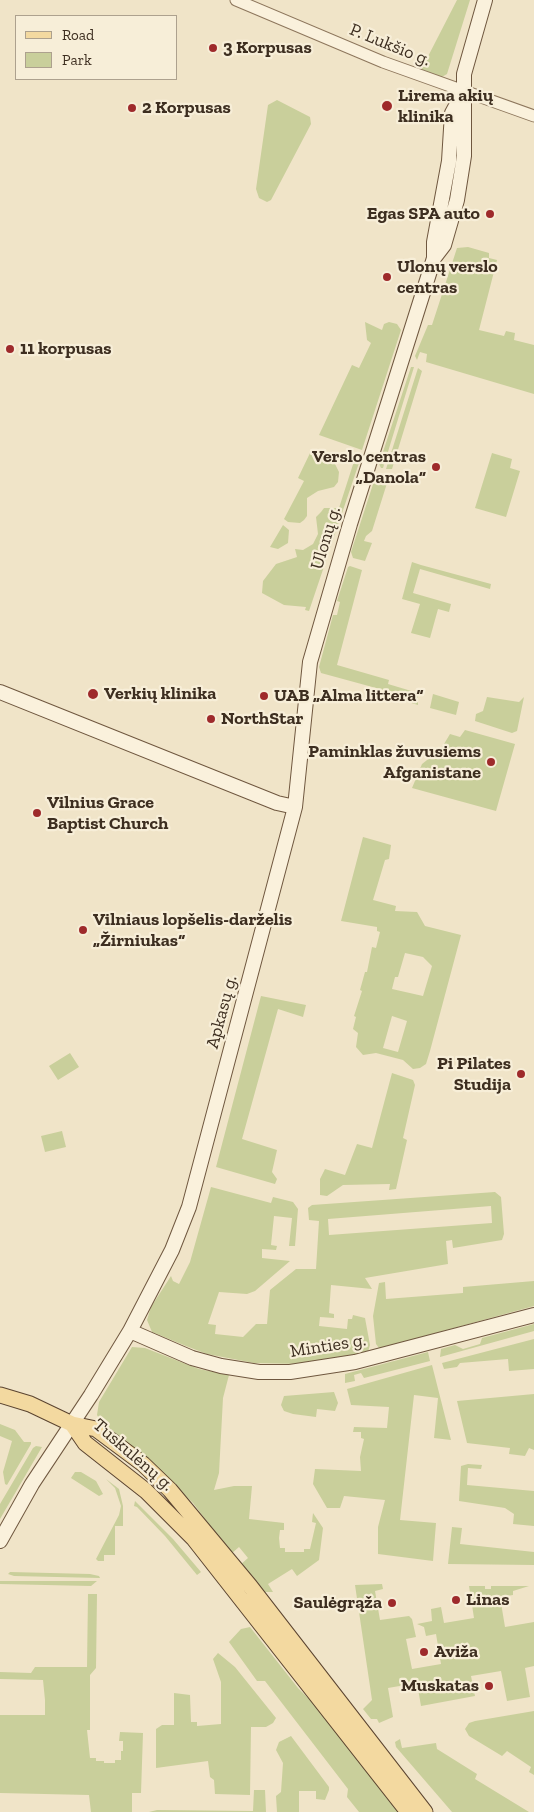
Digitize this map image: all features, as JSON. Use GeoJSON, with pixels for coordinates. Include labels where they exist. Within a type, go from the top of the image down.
{"type":"FeatureCollection","features":[{"type":"Feature","properties":{"kind":"main road"},"geometry":{"type":"LineString","coordinates":[[464,91],[464,74],[485,0]]}},
{"type":"Feature","properties":{"kind":"main road","name":"Ulonų g."},"geometry":{"type":"LineString","coordinates":[[295,807],[306,679],[310,662],[353,515],[434,258],[434,242],[449,161],[452,113],[464,91]]}},
{"type":"Feature","properties":{"kind":"main road"},"geometry":{"type":"LineString","coordinates":[[0,692],[277,803],[295,807]]}},
{"type":"Feature","properties":{"kind":"main road","name":"Apkasų g."},"geometry":{"type":"LineString","coordinates":[[0,1541],[32,1484],[130,1331],[172,1250],[189,1207],[295,807]]}},
{"type":"Feature","properties":{"kind":"main road","name":"Minties g."},"geometry":{"type":"LineString","coordinates":[[130,1331],[192,1358],[221,1366],[259,1372],[290,1372],[355,1362],[534,1315]]}},
{"type":"Feature","properties":{"kind":"main road"},"geometry":{"type":"LineString","coordinates":[[0,1395],[30,1404],[72,1424]]}},
{"type":"Feature","properties":{"kind":"main road","name":"Tuskulėnų g."},"geometry":{"type":"LineString","coordinates":[[72,1424],[85,1443],[146,1491],[194,1539],[408,1812]]}},
{"type":"Feature","properties":{"kind":"main road","name":"Tuskulėnų g."},"geometry":{"type":"LineString","coordinates":[[72,1424],[96,1429],[143,1464],[170,1490],[250,1586],[425,1812]]}},
{"type":"Feature","properties":{"kind":"street","name":"P. Lukšio g."},"geometry":{"type":"LineString","coordinates":[[236,0],[383,62],[534,116]]}},
{"type":"Feature","properties":{"kind":"green space"},"geometry":{"type":"Polygon","coordinates":[[[457,0],[470,0],[447,74],[440,78],[420,72],[457,0]]]}},
{"type":"Feature","properties":{"kind":"green space"},"geometry":{"type":"Polygon","coordinates":[[[277,100],[310,117],[311,124],[271,200],[267,202],[259,198],[256,189],[268,105],[277,100]]]}},
{"type":"Feature","properties":{"kind":"green space"},"geometry":{"type":"Polygon","coordinates":[[[468,247],[489,253],[489,258],[497,260],[479,330],[504,336],[506,331],[515,333],[514,340],[534,345],[534,394],[426,362],[427,354],[420,352],[417,360],[415,356],[428,325],[432,325],[457,248],[468,247]]]}},
{"type":"Feature","properties":{"kind":"green space"},"geometry":{"type":"Polygon","coordinates":[[[365,322],[382,330],[384,324],[389,322],[397,324],[401,330],[362,450],[319,435],[352,365],[359,368],[371,343],[367,340],[365,322]]]}},
{"type":"Feature","properties":{"kind":"green space"},"geometry":{"type":"Polygon","coordinates":[[[411,367],[414,367],[383,468],[381,468],[379,464],[411,367]]]}},
{"type":"Feature","properties":{"kind":"green space"},"geometry":{"type":"Polygon","coordinates":[[[418,368],[422,371],[392,469],[386,469],[418,368]]]}},
{"type":"Feature","properties":{"kind":"green space"},"geometry":{"type":"Polygon","coordinates":[[[311,451],[334,462],[339,472],[338,482],[334,487],[318,491],[307,498],[307,516],[304,520],[300,523],[288,522],[284,519],[304,481],[298,478],[311,451]]]}},
{"type":"Feature","properties":{"kind":"green space"},"geometry":{"type":"Polygon","coordinates":[[[357,452],[362,454],[309,611],[305,610],[306,607],[284,605],[262,593],[263,581],[276,564],[297,557],[295,549],[303,550],[313,544],[318,534],[316,517],[324,508],[339,508],[357,452]]]}},
{"type":"Feature","properties":{"kind":"green space"},"geometry":{"type":"Polygon","coordinates":[[[492,453],[512,459],[510,468],[520,471],[506,517],[475,508],[492,453]]]}},
{"type":"Feature","properties":{"kind":"green space"},"geometry":{"type":"Polygon","coordinates":[[[379,476],[388,480],[372,531],[366,536],[364,541],[372,543],[365,561],[353,558],[351,552],[375,478],[379,476]]]}},
{"type":"Feature","properties":{"kind":"green space"},"geometry":{"type":"Polygon","coordinates":[[[283,525],[289,530],[288,543],[278,549],[270,547],[283,525]]]}},
{"type":"Feature","properties":{"kind":"green space"},"geometry":{"type":"Polygon","coordinates":[[[412,562],[491,584],[490,589],[420,569],[413,593],[451,604],[449,612],[438,609],[430,638],[411,633],[420,604],[402,599],[412,562]]]}},
{"type":"Feature","properties":{"kind":"green space"},"geometry":{"type":"Polygon","coordinates":[[[348,567],[362,570],[337,665],[389,680],[388,684],[418,693],[418,705],[392,697],[387,691],[321,673],[319,667],[333,615],[337,615],[340,602],[337,601],[348,567]]]}},
{"type":"Feature","properties":{"kind":"green space"},"geometry":{"type":"Polygon","coordinates":[[[433,694],[459,702],[456,715],[430,708],[433,694]]]}},
{"type":"Feature","properties":{"kind":"green space"},"geometry":{"type":"Polygon","coordinates":[[[487,697],[519,702],[524,697],[517,731],[512,733],[475,721],[476,714],[483,711],[487,697]]]}},
{"type":"Feature","properties":{"kind":"green space"},"geometry":{"type":"Polygon","coordinates":[[[465,730],[515,744],[496,811],[412,788],[422,764],[441,749],[450,734],[460,737],[465,730]]]}},
{"type":"Feature","properties":{"kind":"green space"},"geometry":{"type":"Polygon","coordinates":[[[363,837],[391,845],[389,859],[385,860],[373,900],[396,906],[395,911],[417,912],[425,926],[461,935],[426,1064],[420,1068],[413,1069],[403,1060],[376,1053],[363,1055],[356,1047],[358,1033],[353,1029],[356,1017],[354,1016],[372,947],[376,948],[380,932],[377,931],[377,927],[341,921],[363,837]],[[405,953],[398,977],[395,977],[392,989],[423,996],[432,966],[423,957],[405,953]],[[392,1016],[383,1048],[398,1052],[407,1021],[392,1016]]]}},
{"type":"Feature","properties":{"kind":"green space"},"geometry":{"type":"Polygon","coordinates":[[[261,996],[306,1005],[303,1017],[278,1009],[242,1139],[277,1150],[272,1172],[277,1179],[275,1184],[216,1167],[261,996]]]}},
{"type":"Feature","properties":{"kind":"green space"},"geometry":{"type":"Polygon","coordinates":[[[70,1053],[79,1067],[58,1080],[49,1066],[70,1053]]]}},
{"type":"Feature","properties":{"kind":"green space"},"geometry":{"type":"Polygon","coordinates":[[[392,1073],[413,1080],[415,1085],[403,1138],[407,1140],[396,1189],[389,1190],[390,1184],[343,1185],[327,1196],[320,1195],[320,1179],[325,1169],[345,1175],[357,1144],[372,1148],[392,1073]]]}},
{"type":"Feature","properties":{"kind":"green space"},"geometry":{"type":"Polygon","coordinates":[[[62,1131],[66,1147],[45,1152],[41,1136],[62,1131]]]}},
{"type":"Feature","properties":{"kind":"green space"},"geometry":{"type":"Polygon","coordinates":[[[211,1187],[271,1203],[273,1197],[293,1202],[298,1209],[295,1246],[289,1246],[292,1218],[274,1216],[271,1245],[277,1246],[276,1250],[262,1249],[262,1258],[290,1261],[255,1291],[247,1294],[219,1292],[208,1324],[216,1325],[215,1334],[243,1337],[256,1324],[267,1324],[270,1290],[296,1269],[316,1269],[319,1221],[309,1220],[308,1208],[312,1205],[495,1192],[501,1197],[504,1234],[502,1240],[453,1248],[452,1240],[446,1241],[448,1264],[365,1278],[372,1289],[331,1285],[329,1313],[334,1314],[334,1318],[320,1317],[319,1326],[347,1329],[348,1319],[352,1319],[353,1315],[365,1318],[370,1345],[368,1352],[330,1360],[301,1364],[254,1363],[207,1354],[152,1332],[147,1320],[151,1307],[171,1276],[173,1281],[179,1284],[190,1262],[211,1187]],[[491,1206],[328,1219],[329,1235],[492,1223],[491,1206]]]}},
{"type":"Feature","properties":{"kind":"green space"},"geometry":{"type":"Polygon","coordinates":[[[534,1281],[534,1306],[385,1347],[379,1348],[376,1344],[373,1316],[379,1283],[385,1282],[386,1299],[463,1293],[463,1287],[534,1281]]]}},
{"type":"Feature","properties":{"kind":"green space"},"geometry":{"type":"Polygon","coordinates":[[[534,1324],[534,1331],[440,1357],[441,1349],[455,1345],[463,1349],[480,1344],[482,1338],[534,1324]]]}},
{"type":"Feature","properties":{"kind":"green space"},"geometry":{"type":"Polygon","coordinates":[[[534,1339],[534,1369],[509,1371],[508,1359],[460,1363],[457,1367],[444,1369],[442,1363],[534,1339]]]}},
{"type":"Feature","properties":{"kind":"green space"},"geometry":{"type":"Polygon","coordinates":[[[132,1347],[145,1348],[199,1369],[229,1375],[223,1398],[219,1473],[214,1490],[234,1486],[252,1486],[249,1519],[284,1523],[284,1530],[280,1530],[279,1538],[280,1548],[285,1548],[285,1552],[304,1552],[304,1549],[310,1549],[316,1523],[312,1522],[313,1513],[323,1528],[319,1560],[297,1576],[292,1569],[268,1584],[273,1592],[262,1592],[240,1565],[248,1558],[239,1547],[231,1554],[193,1503],[151,1463],[103,1425],[97,1415],[99,1402],[132,1347]]]}},
{"type":"Feature","properties":{"kind":"green space"},"geometry":{"type":"Polygon","coordinates":[[[428,1352],[430,1361],[364,1378],[361,1373],[354,1375],[355,1381],[345,1383],[345,1374],[428,1352]]]}},
{"type":"Feature","properties":{"kind":"green space"},"geometry":{"type":"Polygon","coordinates":[[[432,1365],[451,1440],[434,1438],[438,1398],[414,1395],[400,1520],[436,1523],[433,1561],[378,1554],[378,1527],[385,1500],[344,1496],[340,1508],[327,1508],[313,1484],[315,1469],[361,1471],[360,1457],[364,1439],[361,1438],[361,1432],[353,1432],[354,1427],[387,1428],[389,1407],[351,1405],[347,1389],[432,1365]]]}},
{"type":"Feature","properties":{"kind":"green space"},"geometry":{"type":"Polygon","coordinates":[[[334,1392],[338,1403],[335,1411],[317,1409],[316,1417],[284,1411],[281,1405],[284,1396],[334,1392]]]}},
{"type":"Feature","properties":{"kind":"green space"},"geometry":{"type":"Polygon","coordinates":[[[534,1394],[534,1450],[529,1448],[525,1456],[509,1454],[510,1448],[467,1443],[457,1401],[534,1394]]]}},
{"type":"Feature","properties":{"kind":"green space"},"geometry":{"type":"Polygon","coordinates":[[[0,1424],[15,1430],[24,1442],[31,1442],[7,1485],[5,1484],[3,1472],[12,1441],[0,1436],[0,1424]]]}},
{"type":"Feature","properties":{"kind":"green space"},"geometry":{"type":"Polygon","coordinates":[[[36,1446],[42,1447],[0,1519],[0,1504],[36,1446]]]}},
{"type":"Feature","properties":{"kind":"green space"},"geometry":{"type":"Polygon","coordinates":[[[468,1464],[482,1465],[481,1469],[468,1468],[467,1485],[534,1491],[534,1526],[513,1524],[514,1514],[505,1508],[459,1501],[461,1466],[468,1464]]]}},
{"type":"Feature","properties":{"kind":"green space"},"geometry":{"type":"Polygon","coordinates":[[[75,1472],[81,1472],[96,1481],[103,1494],[99,1496],[71,1478],[75,1472]]]}},
{"type":"Feature","properties":{"kind":"green space"},"geometry":{"type":"Polygon","coordinates":[[[106,1479],[119,1489],[123,1506],[123,1526],[115,1526],[115,1555],[104,1555],[104,1561],[98,1561],[96,1559],[119,1515],[121,1506],[115,1488],[106,1479]]]}},
{"type":"Feature","properties":{"kind":"green space"},"geometry":{"type":"Polygon","coordinates":[[[135,1501],[173,1539],[201,1572],[197,1575],[165,1536],[134,1506],[135,1501]]]}},
{"type":"Feature","properties":{"kind":"green space"},"geometry":{"type":"Polygon","coordinates":[[[452,1527],[462,1528],[460,1544],[534,1552],[534,1565],[448,1564],[452,1527]]]}},
{"type":"Feature","properties":{"kind":"green space"},"geometry":{"type":"Polygon","coordinates":[[[10,1572],[90,1574],[100,1578],[14,1576],[8,1574],[10,1572]]]}},
{"type":"Feature","properties":{"kind":"green space"},"geometry":{"type":"Polygon","coordinates":[[[0,1581],[97,1581],[91,1586],[0,1584],[0,1581]]]}},
{"type":"Feature","properties":{"kind":"green space"},"geometry":{"type":"Polygon","coordinates":[[[382,1584],[383,1589],[375,1591],[380,1620],[409,1616],[412,1619],[416,1637],[406,1639],[412,1669],[441,1664],[436,1634],[426,1636],[424,1627],[417,1624],[432,1621],[431,1609],[441,1607],[444,1623],[474,1618],[469,1586],[485,1586],[485,1589],[491,1589],[491,1586],[529,1586],[513,1591],[513,1595],[500,1597],[505,1627],[534,1622],[534,1666],[525,1668],[530,1697],[507,1701],[501,1671],[471,1676],[475,1696],[421,1706],[417,1683],[388,1688],[393,1717],[379,1723],[377,1719],[371,1719],[363,1709],[372,1700],[355,1585],[382,1584]]]}},
{"type":"Feature","properties":{"kind":"green space"},"geometry":{"type":"Polygon","coordinates":[[[88,1594],[97,1594],[96,1668],[90,1675],[90,1730],[87,1730],[90,1758],[96,1758],[96,1761],[104,1761],[104,1763],[115,1763],[115,1760],[121,1760],[121,1751],[123,1751],[123,1741],[119,1741],[120,1732],[143,1733],[141,1793],[132,1793],[132,1812],[91,1812],[89,1795],[0,1793],[0,1715],[45,1715],[45,1700],[43,1680],[0,1679],[0,1672],[31,1673],[35,1667],[87,1667],[88,1594]]]}},
{"type":"Feature","properties":{"kind":"green space"},"geometry":{"type":"Polygon","coordinates":[[[250,1627],[401,1812],[359,1812],[347,1797],[348,1789],[265,1681],[257,1681],[229,1642],[241,1629],[250,1627]]]}},
{"type":"Feature","properties":{"kind":"green space"},"geometry":{"type":"Polygon","coordinates":[[[218,1653],[235,1667],[276,1718],[273,1723],[266,1727],[251,1727],[250,1795],[215,1794],[214,1780],[210,1777],[208,1761],[156,1768],[156,1729],[162,1725],[174,1725],[174,1693],[190,1695],[191,1722],[197,1722],[197,1726],[221,1724],[221,1682],[213,1659],[218,1653]]]}},
{"type":"Feature","properties":{"kind":"green space"},"geometry":{"type":"Polygon","coordinates":[[[534,1711],[534,1775],[529,1772],[531,1767],[507,1751],[502,1756],[469,1736],[465,1729],[469,1723],[475,1721],[534,1711]]]}},
{"type":"Feature","properties":{"kind":"green space"},"geometry":{"type":"Polygon","coordinates":[[[291,1736],[329,1787],[329,1790],[325,1800],[316,1799],[316,1791],[299,1791],[299,1812],[277,1812],[276,1796],[281,1792],[283,1763],[276,1750],[279,1742],[291,1736]]]}},
{"type":"Feature","properties":{"kind":"green space"},"geometry":{"type":"Polygon","coordinates":[[[400,1739],[402,1748],[436,1743],[437,1749],[477,1774],[475,1779],[529,1812],[452,1812],[396,1747],[395,1742],[400,1739]]]}},
{"type":"Feature","properties":{"kind":"green space"},"geometry":{"type":"Polygon","coordinates":[[[254,1790],[265,1790],[266,1812],[149,1812],[157,1810],[253,1811],[254,1790]]]}},
{"type":"Feature","properties":{"kind":"place","name":"3 Korpusas"},"geometry":{"type":"Point","coordinates":[213,48]}},
{"type":"Feature","properties":{"kind":"place","name":"Lirema akių klinika"},"geometry":{"type":"Point","coordinates":[387,106]}},
{"type":"Feature","properties":{"kind":"place","name":"2 Korpusas"},"geometry":{"type":"Point","coordinates":[132,108]}},
{"type":"Feature","properties":{"kind":"place","name":"Egas SPA auto"},"geometry":{"type":"Point","coordinates":[490,214]}},
{"type":"Feature","properties":{"kind":"place","name":"Ulonų verslo centras"},"geometry":{"type":"Point","coordinates":[387,277]}},
{"type":"Feature","properties":{"kind":"place","name":"11 korpusas"},"geometry":{"type":"Point","coordinates":[10,349]}},
{"type":"Feature","properties":{"kind":"place","name":"Verslo centras „Danola“"},"geometry":{"type":"Point","coordinates":[436,467]}},
{"type":"Feature","properties":{"kind":"place","name":"Verkių klinika"},"geometry":{"type":"Point","coordinates":[93,694]}},
{"type":"Feature","properties":{"kind":"place","name":"UAB „Alma littera“"},"geometry":{"type":"Point","coordinates":[264,696]}},
{"type":"Feature","properties":{"kind":"place","name":"NorthStar"},"geometry":{"type":"Point","coordinates":[211,719]}},
{"type":"Feature","properties":{"kind":"place","name":"Paminklas žuvusiems Afganistane"},"geometry":{"type":"Point","coordinates":[491,762]}},
{"type":"Feature","properties":{"kind":"place","name":"Vilnius Grace Baptist Church"},"geometry":{"type":"Point","coordinates":[37,813]}},
{"type":"Feature","properties":{"kind":"place","name":"Vilniaus lopšelis-darželis „Žirniukas“"},"geometry":{"type":"Point","coordinates":[83,930]}},
{"type":"Feature","properties":{"kind":"place","name":"Pi Pilates Studija"},"geometry":{"type":"Point","coordinates":[521,1074]}},
{"type":"Feature","properties":{"kind":"place","name":"Linas"},"geometry":{"type":"Point","coordinates":[456,1600]}},
{"type":"Feature","properties":{"kind":"place","name":"Saulėgrąža"},"geometry":{"type":"Point","coordinates":[392,1603]}},
{"type":"Feature","properties":{"kind":"place","name":"Aviža"},"geometry":{"type":"Point","coordinates":[424,1652]}},
{"type":"Feature","properties":{"kind":"place","name":"Muskatas"},"geometry":{"type":"Point","coordinates":[489,1686]}}]}
